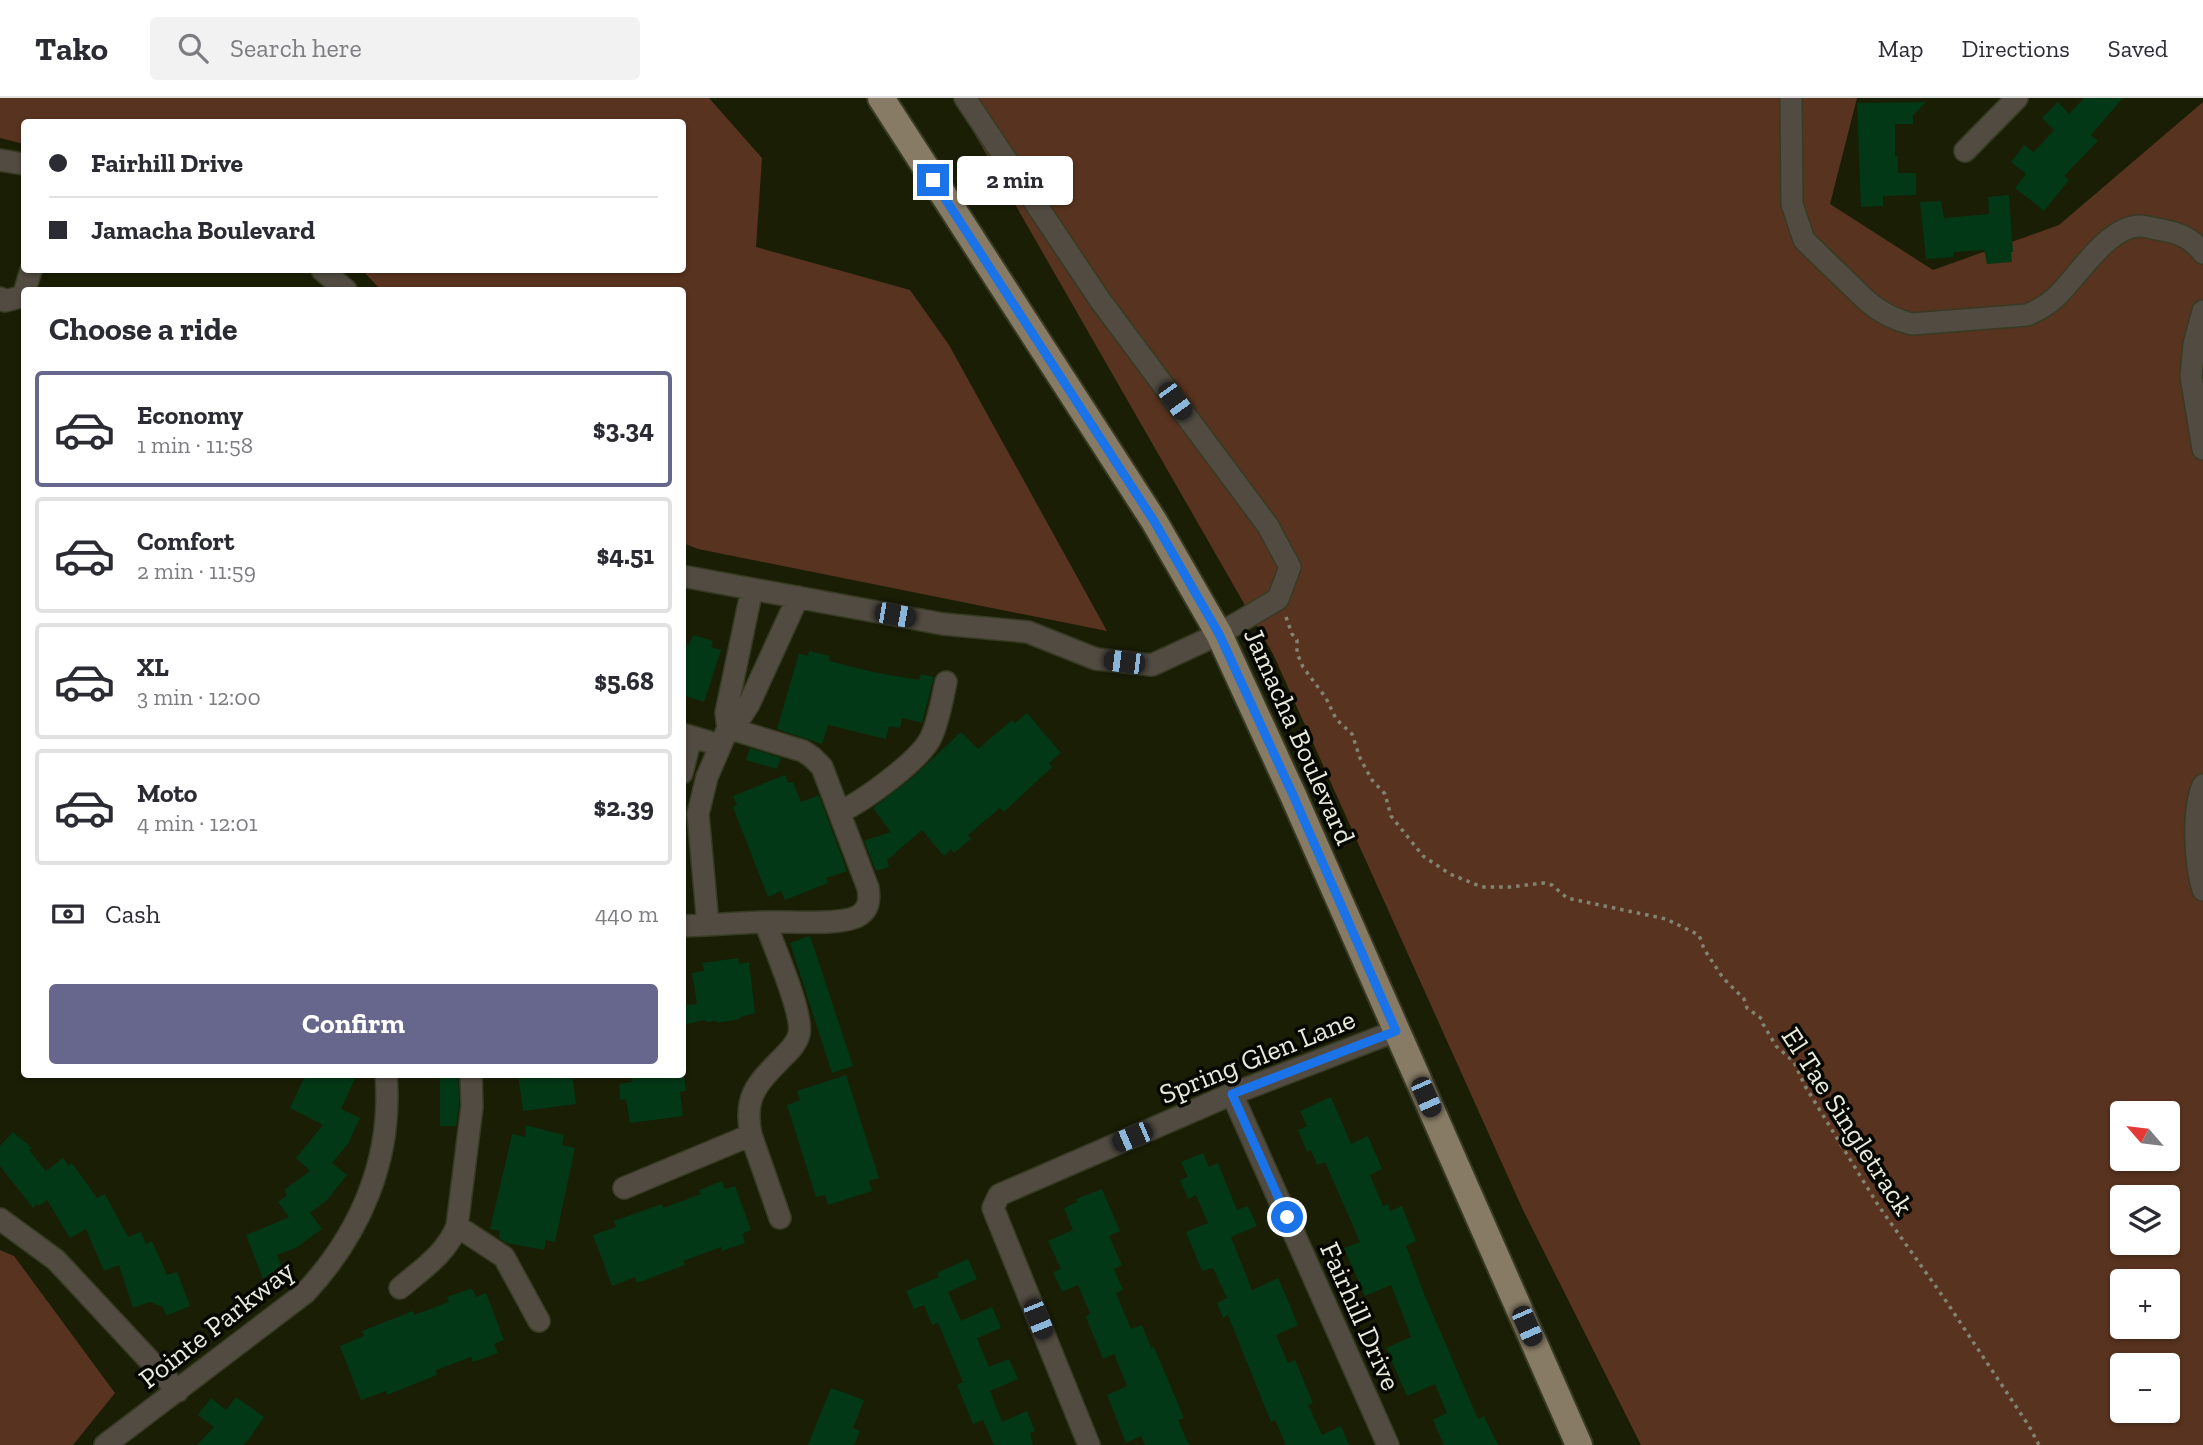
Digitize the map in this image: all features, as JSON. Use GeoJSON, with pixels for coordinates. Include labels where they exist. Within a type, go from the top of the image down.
{"type":"FeatureCollection","features":[{"type":"Feature","properties":{"kind":"main road","name":"Jamacha Boulevard"},"geometry":{"type":"LineString","coordinates":[[881,98],[1154,521],[1219,634],[1293,795],[1579,1445]]}},
{"type":"Feature","properties":{"kind":"street"},"geometry":{"type":"LineString","coordinates":[[686,577],[943,624],[1028,632],[1096,659],[1152,665],[1219,634],[1278,599],[1290,567],[1268,526],[1100,300],[965,98]]}},
{"type":"Feature","properties":{"kind":"street"},"geometry":{"type":"LineString","coordinates":[[1791,98],[1792,204],[1798,229],[1804,240],[1867,301],[1900,321],[1912,324],[2027,315],[2048,304],[2116,235],[2133,227],[2181,234],[2203,253]]}},
{"type":"Feature","properties":{"kind":"street"},"geometry":{"type":"LineString","coordinates":[[1965,151],[2017,98]]}},
{"type":"Feature","properties":{"kind":"street"},"geometry":{"type":"LineString","coordinates":[[0,160],[21,164]]}},
{"type":"Feature","properties":{"kind":"street"},"geometry":{"type":"LineString","coordinates":[[326,273],[342,287]]}},
{"type":"Feature","properties":{"kind":"street"},"geometry":{"type":"LineString","coordinates":[[0,298],[5,301],[21,295]]}},
{"type":"Feature","properties":{"kind":"street"},"geometry":{"type":"LineString","coordinates":[[2203,312],[2194,344],[2192,376],[2203,449]]}},
{"type":"Feature","properties":{"kind":"street"},"geometry":{"type":"LineString","coordinates":[[724,737],[726,713],[752,589]]}},
{"type":"Feature","properties":{"kind":"street"},"geometry":{"type":"LineString","coordinates":[[708,925],[691,807],[724,737],[740,718],[798,597]]}},
{"type":"Feature","properties":{"kind":"street"},"geometry":{"type":"LineString","coordinates":[[735,669],[762,674]]}},
{"type":"Feature","properties":{"kind":"street"},"geometry":{"type":"LineString","coordinates":[[840,812],[856,804],[923,750],[932,737],[946,682]]}},
{"type":"Feature","properties":{"kind":"street"},"geometry":{"type":"LineString","coordinates":[[686,926],[840,921],[857,917],[870,900],[840,812],[821,767],[813,757],[803,751],[724,737],[687,736]]}},
{"type":"Feature","properties":{"kind":"street"},"geometry":{"type":"LineString","coordinates":[[2203,785],[2199,795],[2196,843],[2203,890]]}},
{"type":"Feature","properties":{"kind":"street"},"geometry":{"type":"LineString","coordinates":[[765,922],[799,1015],[799,1034],[794,1045],[769,1070],[747,1104],[751,1135],[780,1218]]}},
{"type":"Feature","properties":{"kind":"street","name":"Spring Glen Lane"},"geometry":{"type":"LineString","coordinates":[[1089,1445],[993,1208],[999,1195],[1232,1094],[1396,1031]]}},
{"type":"Feature","properties":{"kind":"street","name":"Pointe Parkway"},"geometry":{"type":"LineString","coordinates":[[105,1445],[305,1293],[340,1252],[365,1206],[382,1155],[387,1104],[386,1078]]}},
{"type":"Feature","properties":{"kind":"street"},"geometry":{"type":"LineString","coordinates":[[400,1288],[443,1250],[452,1240],[457,1226],[472,1107],[471,1078]]}},
{"type":"Feature","properties":{"kind":"street","name":"Fairhill Drive"},"geometry":{"type":"LineString","coordinates":[[1232,1094],[1388,1445]]}},
{"type":"Feature","properties":{"kind":"street"},"geometry":{"type":"LineString","coordinates":[[624,1188],[751,1135]]}},
{"type":"Feature","properties":{"kind":"street"},"geometry":{"type":"LineString","coordinates":[[0,1219],[56,1260],[178,1391]]}},
{"type":"Feature","properties":{"kind":"street"},"geometry":{"type":"LineString","coordinates":[[457,1226],[504,1257],[540,1321]]}},
{"type":"Feature","properties":{"kind":"path","name":"El Tae Singletrack"},"geometry":{"type":"LineString","coordinates":[[1278,599],[1297,640],[1297,653],[1303,667],[1326,698],[1336,719],[1352,734],[1360,758],[1372,780],[1385,794],[1391,816],[1423,856],[1451,874],[1482,887],[1544,883],[1567,898],[1666,919],[1699,935],[1704,949],[1723,978],[1744,999],[1747,1008],[1762,1019],[1776,1046],[1794,1062],[1805,1086],[1878,1205],[1944,1298],[2039,1445]]}},
{"type":"Feature","properties":{"kind":"shaded area"},"geometry":{"type":"Polygon","coordinates":[[[0,98],[709,98],[762,158],[756,247],[910,290],[949,345],[1107,631],[698,549],[686,544],[686,287],[378,287],[365,273],[686,273],[686,119],[21,119],[21,143],[0,138],[0,98]]]}},
{"type":"Feature","properties":{"kind":"shaded area"},"geometry":{"type":"Polygon","coordinates":[[[954,98],[1857,98],[1830,204],[1933,270],[2059,225],[2203,102],[2203,1445],[1641,1445],[1523,1210],[1273,654],[954,98]]]}},
{"type":"Feature","properties":{"kind":"shaded area"},"geometry":{"type":"Polygon","coordinates":[[[0,1250],[14,1256],[115,1393],[73,1445],[0,1445],[0,1250]]]}},
{"type":"Feature","properties":{"kind":"building"},"geometry":{"type":"Polygon","coordinates":[[[2084,98],[2123,98],[2091,135],[2098,141],[2064,176],[2069,180],[2044,211],[2015,188],[2026,174],[2011,162],[2024,145],[2034,152],[2054,130],[2042,118],[2058,102],[2069,114],[2084,98]]]}},
{"type":"Feature","properties":{"kind":"building"},"geometry":{"type":"Polygon","coordinates":[[[1926,102],[1913,115],[1913,124],[1895,124],[1898,173],[1916,173],[1916,195],[1883,196],[1883,206],[1861,207],[1857,103],[1926,102]]]}},
{"type":"Feature","properties":{"kind":"building"},"geometry":{"type":"Polygon","coordinates":[[[2009,195],[2012,262],[1987,264],[1984,250],[1954,252],[1953,257],[1926,259],[1920,202],[1941,201],[1944,218],[1989,214],[1988,197],[2009,195]]]}},
{"type":"Feature","properties":{"kind":"building"},"geometry":{"type":"Polygon","coordinates":[[[693,635],[713,641],[711,647],[721,650],[704,702],[686,696],[686,644],[689,645],[693,635]]]}},
{"type":"Feature","properties":{"kind":"building"},"geometry":{"type":"Polygon","coordinates":[[[809,651],[830,656],[829,661],[878,673],[919,680],[921,674],[934,677],[922,723],[902,718],[900,728],[889,726],[886,739],[828,725],[822,744],[777,729],[799,653],[808,656],[809,651]]]}},
{"type":"Feature","properties":{"kind":"building"},"geometry":{"type":"Polygon","coordinates":[[[1027,713],[1061,753],[1049,763],[1052,767],[1004,812],[1000,808],[968,835],[971,839],[954,853],[951,849],[944,856],[922,830],[887,860],[889,867],[876,871],[864,841],[891,832],[873,808],[913,777],[961,732],[978,749],[1012,720],[1015,723],[1027,713]]]}},
{"type":"Feature","properties":{"kind":"building"},"geometry":{"type":"Polygon","coordinates":[[[750,748],[781,758],[777,769],[746,760],[750,748]]]}},
{"type":"Feature","properties":{"kind":"building"},"geometry":{"type":"Polygon","coordinates":[[[785,775],[788,783],[793,782],[801,802],[819,795],[847,871],[826,878],[828,883],[785,900],[781,891],[768,897],[733,807],[737,805],[733,796],[785,775]]]}},
{"type":"Feature","properties":{"kind":"building"},"geometry":{"type":"Polygon","coordinates":[[[810,936],[853,1066],[832,1073],[790,943],[810,936]]]}},
{"type":"Feature","properties":{"kind":"building"},"geometry":{"type":"Polygon","coordinates":[[[738,958],[739,964],[749,962],[755,1013],[717,1023],[705,1020],[686,1024],[686,1005],[697,1004],[692,973],[704,971],[702,963],[738,958]]]}},
{"type":"Feature","properties":{"kind":"building"},"geometry":{"type":"Polygon","coordinates":[[[846,1075],[879,1178],[869,1181],[872,1191],[828,1205],[825,1195],[816,1197],[787,1105],[800,1100],[797,1091],[846,1075]]]}},
{"type":"Feature","properties":{"kind":"building"},"geometry":{"type":"Polygon","coordinates":[[[304,1078],[355,1078],[341,1109],[360,1118],[348,1144],[332,1163],[347,1175],[327,1200],[310,1213],[322,1229],[296,1248],[277,1255],[284,1274],[264,1281],[246,1235],[289,1217],[278,1202],[287,1195],[284,1190],[310,1171],[296,1158],[323,1125],[290,1108],[304,1078]]]}},
{"type":"Feature","properties":{"kind":"building"},"geometry":{"type":"Polygon","coordinates":[[[440,1078],[458,1078],[459,1106],[456,1126],[440,1126],[440,1078]]]}},
{"type":"Feature","properties":{"kind":"building"},"geometry":{"type":"Polygon","coordinates":[[[519,1078],[573,1078],[576,1104],[523,1111],[519,1078]]]}},
{"type":"Feature","properties":{"kind":"building"},"geometry":{"type":"Polygon","coordinates":[[[632,1078],[684,1078],[686,1091],[680,1092],[683,1116],[630,1123],[626,1099],[620,1100],[619,1084],[632,1082],[632,1078]]]}},
{"type":"Feature","properties":{"kind":"building"},"geometry":{"type":"Polygon","coordinates":[[[1331,1097],[1351,1144],[1368,1136],[1382,1169],[1370,1175],[1383,1206],[1388,1204],[1390,1211],[1402,1206],[1416,1241],[1406,1246],[1425,1296],[1478,1419],[1484,1416],[1498,1445],[1444,1445],[1433,1420],[1447,1413],[1435,1384],[1407,1396],[1386,1348],[1411,1337],[1391,1285],[1365,1296],[1344,1248],[1360,1242],[1325,1162],[1317,1165],[1311,1150],[1307,1152],[1298,1130],[1307,1126],[1300,1111],[1331,1097]]]}},
{"type":"Feature","properties":{"kind":"building"},"geometry":{"type":"Polygon","coordinates":[[[525,1125],[564,1135],[562,1145],[575,1148],[555,1242],[546,1240],[544,1250],[506,1243],[499,1238],[500,1231],[490,1229],[512,1134],[526,1137],[525,1125]]]}},
{"type":"Feature","properties":{"kind":"building"},"geometry":{"type":"Polygon","coordinates":[[[13,1132],[32,1148],[29,1150],[46,1171],[63,1158],[69,1166],[72,1163],[97,1198],[105,1194],[128,1237],[141,1232],[146,1244],[152,1241],[167,1275],[177,1272],[190,1306],[166,1316],[163,1307],[150,1302],[133,1308],[119,1265],[104,1271],[86,1229],[70,1238],[47,1200],[33,1208],[0,1166],[0,1146],[13,1132]]]}},
{"type":"Feature","properties":{"kind":"building"},"geometry":{"type":"Polygon","coordinates":[[[1203,1153],[1209,1167],[1218,1163],[1237,1210],[1248,1206],[1257,1226],[1231,1237],[1252,1290],[1278,1278],[1298,1325],[1276,1335],[1288,1363],[1295,1360],[1313,1403],[1308,1405],[1322,1435],[1341,1426],[1349,1445],[1286,1445],[1275,1420],[1271,1422],[1228,1315],[1223,1318],[1217,1303],[1227,1298],[1213,1268],[1202,1271],[1186,1232],[1208,1223],[1196,1195],[1188,1199],[1180,1180],[1188,1177],[1181,1162],[1203,1153]]]}},
{"type":"Feature","properties":{"kind":"building"},"geometry":{"type":"Polygon","coordinates":[[[722,1181],[725,1189],[735,1186],[751,1230],[742,1234],[745,1243],[722,1251],[721,1247],[683,1261],[685,1265],[637,1283],[635,1277],[612,1286],[593,1235],[616,1227],[614,1221],[662,1204],[663,1208],[701,1194],[699,1190],[722,1181]]]}},
{"type":"Feature","properties":{"kind":"building"},"geometry":{"type":"Polygon","coordinates":[[[1102,1189],[1120,1231],[1109,1236],[1122,1265],[1114,1269],[1123,1290],[1116,1293],[1131,1329],[1142,1325],[1151,1348],[1154,1347],[1184,1418],[1178,1420],[1189,1445],[1145,1445],[1141,1436],[1126,1443],[1107,1395],[1127,1386],[1114,1354],[1103,1359],[1086,1317],[1090,1313],[1078,1285],[1062,1292],[1053,1272],[1061,1269],[1048,1241],[1073,1230],[1064,1208],[1077,1202],[1076,1199],[1102,1189]]]}},
{"type":"Feature","properties":{"kind":"building"},"geometry":{"type":"Polygon","coordinates":[[[968,1259],[977,1279],[948,1292],[961,1321],[992,1307],[1001,1328],[977,1338],[989,1367],[1009,1359],[1018,1379],[990,1391],[1002,1422],[1027,1411],[1035,1431],[1030,1433],[1033,1445],[994,1445],[983,1420],[973,1424],[957,1385],[963,1382],[938,1323],[932,1325],[924,1305],[914,1309],[906,1291],[939,1277],[937,1273],[968,1259]]]}},
{"type":"Feature","properties":{"kind":"building"},"geometry":{"type":"Polygon","coordinates":[[[470,1289],[476,1297],[486,1293],[504,1340],[494,1344],[498,1353],[473,1362],[471,1357],[436,1370],[437,1375],[387,1395],[386,1391],[361,1400],[340,1346],[364,1336],[362,1331],[413,1311],[414,1315],[449,1302],[447,1297],[470,1289]]]}},
{"type":"Feature","properties":{"kind":"building"},"geometry":{"type":"Polygon","coordinates":[[[831,1388],[864,1400],[853,1428],[860,1431],[854,1445],[808,1445],[831,1388]]]}},
{"type":"Feature","properties":{"kind":"building"},"geometry":{"type":"Polygon","coordinates":[[[236,1397],[264,1417],[249,1439],[243,1445],[197,1445],[214,1427],[198,1415],[211,1398],[226,1410],[236,1397]]]}},
{"type":"Feature","properties":{"kind":"route"},"geometry":{"type":"LineString","coordinates":[[933,180],[1154,521],[1219,634],[1396,1031],[1232,1094],[1287,1217]]}}]}
